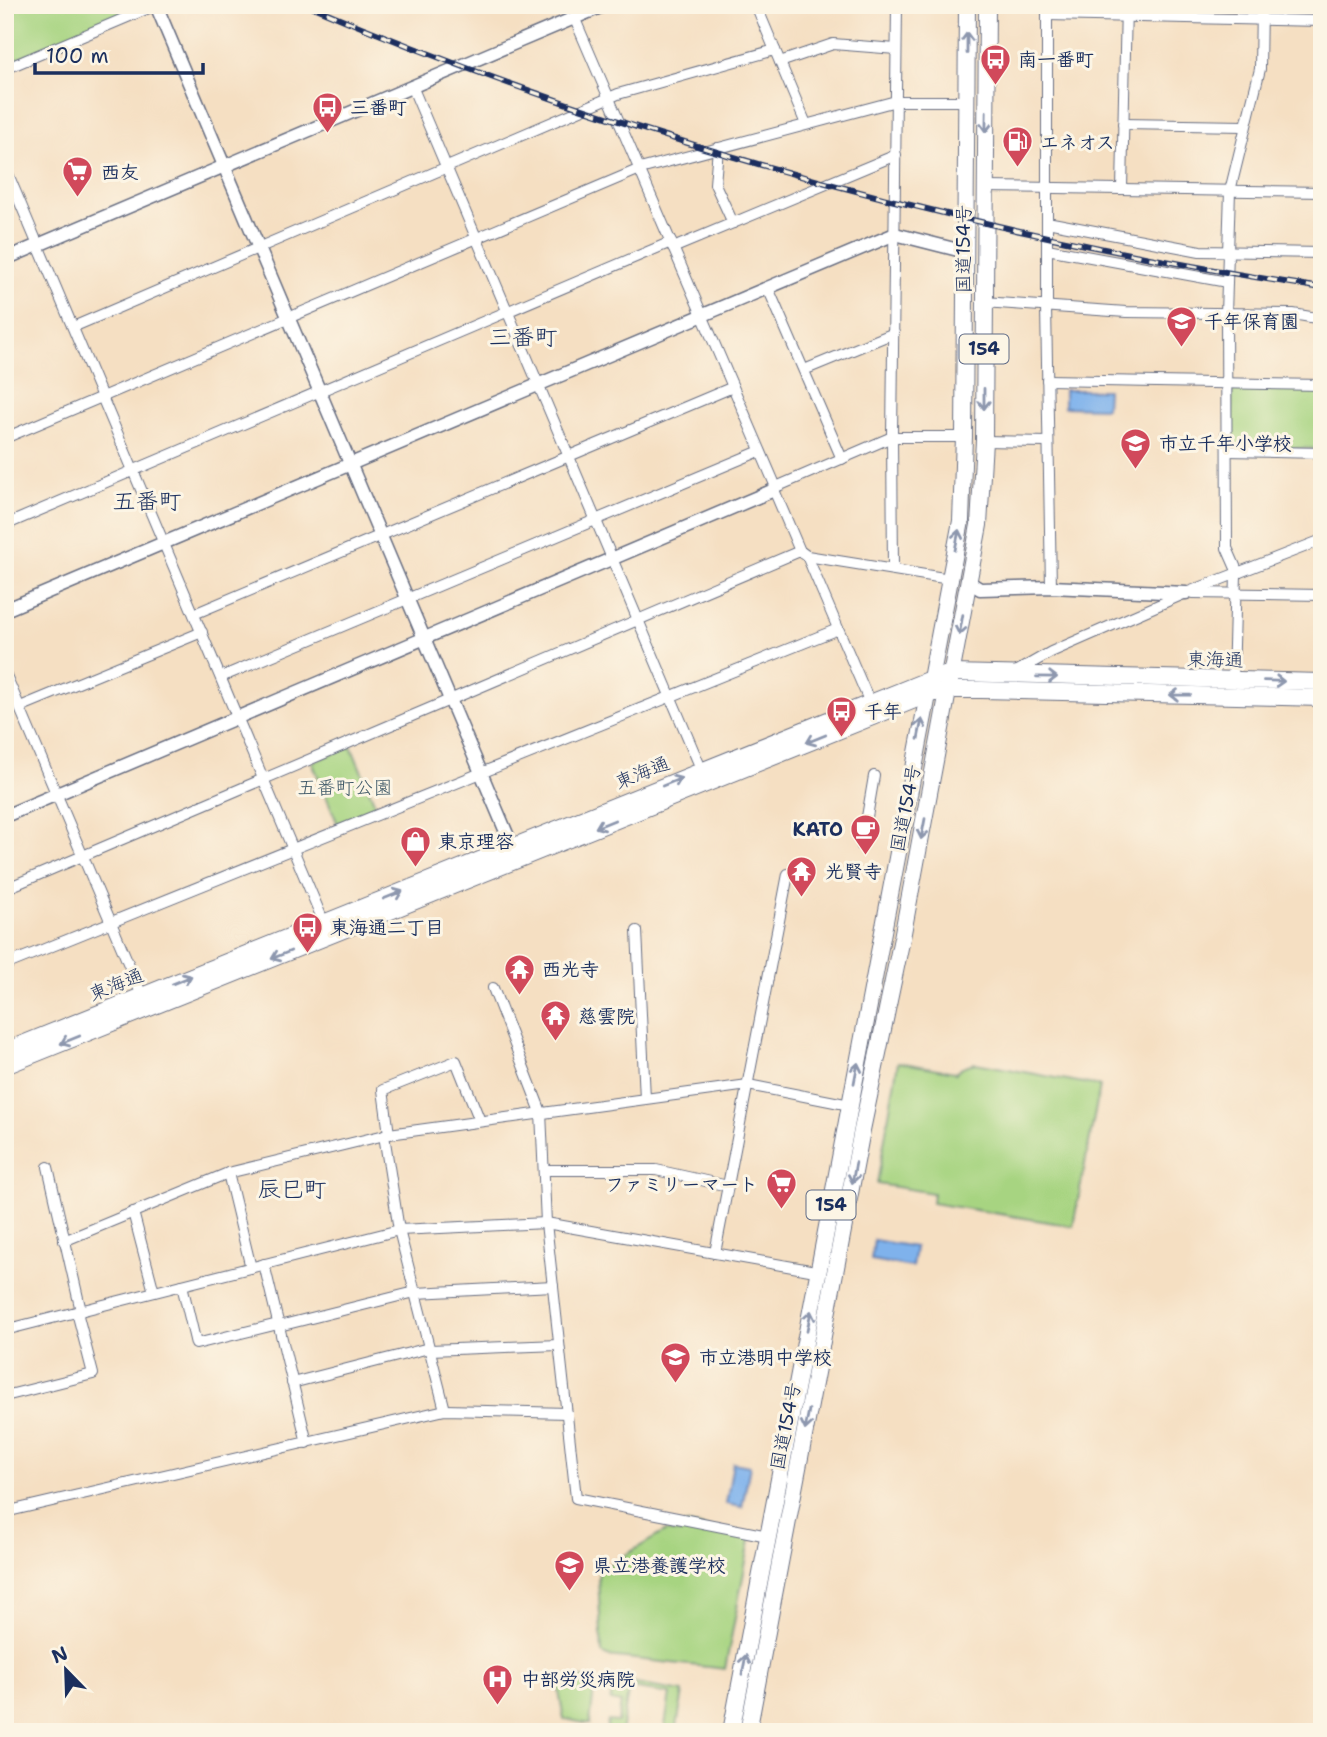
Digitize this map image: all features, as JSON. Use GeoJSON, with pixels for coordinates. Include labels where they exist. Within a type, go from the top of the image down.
{"type":"FeatureCollection","features":[{"type":"Feature","properties":{"kind":"main road","name":"国道154号"},"geometry":{"type":"LineString","coordinates":[[731,1732],[961,521],[967,5]]}},
{"type":"Feature","properties":{"kind":"main road","name":"国道154号"},"geometry":{"type":"LineString","coordinates":[[748,1732],[862,1130],[953,673],[979,524],[984,441],[987,5]]}},
{"type":"Feature","properties":{"kind":"main road","name":"東海通"},"geometry":{"type":"LineString","coordinates":[[5,1051],[145,1002],[929,687],[953,673],[1322,682]]}},
{"type":"Feature","properties":{"kind":"main road","name":"東海通"},"geometry":{"type":"LineString","coordinates":[[5,1066],[324,923],[515,853],[702,771],[870,703],[929,687],[949,690],[1322,698]]}},
{"type":"Feature","properties":{"kind":"street"},"geometry":{"type":"LineString","coordinates":[[5,69],[156,5],[515,853]]}},
{"type":"Feature","properties":{"kind":"street"},"geometry":{"type":"LineString","coordinates":[[5,259],[412,86],[573,11],[605,5]]}},
{"type":"Feature","properties":{"kind":"street"},"geometry":{"type":"LineString","coordinates":[[756,5],[806,124]]}},
{"type":"Feature","properties":{"kind":"street"},"geometry":{"type":"LineString","coordinates":[[893,569],[897,5]]}},
{"type":"Feature","properties":{"kind":"street"},"geometry":{"type":"LineString","coordinates":[[1122,189],[1126,5]]}},
{"type":"Feature","properties":{"kind":"street"},"geometry":{"type":"LineString","coordinates":[[1233,680],[1237,573],[1227,548],[1226,314],[1230,191],[1259,69],[1261,5]]}},
{"type":"Feature","properties":{"kind":"street"},"geometry":{"type":"LineString","coordinates":[[1051,587],[1046,307],[1047,10],[1126,17],[1322,21]]}},
{"type":"Feature","properties":{"kind":"street"},"geometry":{"type":"LineString","coordinates":[[573,11],[775,489],[870,703]]}},
{"type":"Feature","properties":{"kind":"street"},"geometry":{"type":"LineString","coordinates":[[780,62],[833,44],[896,49]]}},
{"type":"Feature","properties":{"kind":"street"},"geometry":{"type":"LineString","coordinates":[[73,327],[609,98],[775,50]]}},
{"type":"Feature","properties":{"kind":"street"},"geometry":{"type":"LineString","coordinates":[[412,86],[702,771]]}},
{"type":"Feature","properties":{"kind":"street"},"geometry":{"type":"LineString","coordinates":[[5,439],[640,169],[896,101],[967,101]]}},
{"type":"Feature","properties":{"kind":"street"},"geometry":{"type":"LineString","coordinates":[[1123,124],[1244,126]]}},
{"type":"Feature","properties":{"kind":"street"},"geometry":{"type":"LineString","coordinates":[[718,148],[715,184],[733,223]]}},
{"type":"Feature","properties":{"kind":"street"},"geometry":{"type":"LineString","coordinates":[[5,525],[507,312],[896,155]]}},
{"type":"Feature","properties":{"kind":"street"},"geometry":{"type":"LineString","coordinates":[[5,167],[324,923]]}},
{"type":"Feature","properties":{"kind":"street"},"geometry":{"type":"LineString","coordinates":[[985,187],[1322,192]]}},
{"type":"Feature","properties":{"kind":"street"},"geometry":{"type":"LineString","coordinates":[[1047,222],[1200,251],[1322,253]]}},
{"type":"Feature","properties":{"kind":"street"},"geometry":{"type":"LineString","coordinates":[[5,610],[895,234],[966,252]]}},
{"type":"Feature","properties":{"kind":"street"},"geometry":{"type":"LineString","coordinates":[[1047,249],[1227,282]]}},
{"type":"Feature","properties":{"kind":"street"},"geometry":{"type":"LineString","coordinates":[[768,288],[842,459]]}},
{"type":"Feature","properties":{"kind":"street"},"geometry":{"type":"LineString","coordinates":[[984,302],[1226,314],[1293,314],[1322,319]]}},
{"type":"Feature","properties":{"kind":"street"},"geometry":{"type":"LineString","coordinates":[[804,370],[894,333]]}},
{"type":"Feature","properties":{"kind":"street"},"geometry":{"type":"LineString","coordinates":[[1047,380],[1322,385]]}},
{"type":"Feature","properties":{"kind":"street"},"geometry":{"type":"LineString","coordinates":[[194,614],[733,387]]}},
{"type":"Feature","properties":{"kind":"street"},"geometry":{"type":"LineString","coordinates":[[5,816],[425,639],[892,437],[964,437]]}},
{"type":"Feature","properties":{"kind":"street"},"geometry":{"type":"LineString","coordinates":[[984,441],[1048,442]]}},
{"type":"Feature","properties":{"kind":"street"},"geometry":{"type":"LineString","coordinates":[[221,677],[760,451]]}},
{"type":"Feature","properties":{"kind":"street"},"geometry":{"type":"LineString","coordinates":[[1227,451],[1322,453]]}},
{"type":"Feature","properties":{"kind":"street"},"geometry":{"type":"LineString","coordinates":[[1007,676],[1051,652],[1186,593],[1322,540]]}},
{"type":"Feature","properties":{"kind":"street"},"geometry":{"type":"LineString","coordinates":[[5,889],[638,620],[804,554],[950,579]]}},
{"type":"Feature","properties":{"kind":"street"},"geometry":{"type":"LineString","coordinates":[[969,582],[980,589],[1051,587],[1322,595]]}},
{"type":"Feature","properties":{"kind":"street"},"geometry":{"type":"LineString","coordinates":[[5,965],[838,629]]}},
{"type":"Feature","properties":{"kind":"street"},"geometry":{"type":"LineString","coordinates":[[20,707],[202,632]]}},
{"type":"Feature","properties":{"kind":"street"},"geometry":{"type":"LineString","coordinates":[[5,673],[9,692],[20,707],[145,1002]]}},
{"type":"Feature","properties":{"kind":"street"},"geometry":{"type":"LineString","coordinates":[[862,846],[874,776]]}},
{"type":"Feature","properties":{"kind":"street"},"geometry":{"type":"LineString","coordinates":[[715,1253],[788,874]]}},
{"type":"Feature","properties":{"kind":"street"},"geometry":{"type":"LineString","coordinates":[[637,931],[645,1098]]}},
{"type":"Feature","properties":{"kind":"street"},"geometry":{"type":"LineString","coordinates":[[494,988],[541,1112],[546,1223],[576,1497],[768,1536]]}},
{"type":"Feature","properties":{"kind":"street"},"geometry":{"type":"LineString","coordinates":[[445,1410],[399,1230],[383,1090],[456,1061],[480,1121]]}},
{"type":"Feature","properties":{"kind":"street"},"geometry":{"type":"LineString","coordinates":[[65,1241],[228,1173],[387,1135],[748,1085],[850,1105]]}},
{"type":"Feature","properties":{"kind":"street"},"geometry":{"type":"LineString","coordinates":[[5,1396],[93,1374],[48,1167]]}},
{"type":"Feature","properties":{"kind":"street"},"geometry":{"type":"LineString","coordinates":[[544,1170],[656,1170],[728,1186]]}},
{"type":"Feature","properties":{"kind":"street"},"geometry":{"type":"LineString","coordinates":[[228,1173],[251,1268]]}},
{"type":"Feature","properties":{"kind":"street"},"geometry":{"type":"LineString","coordinates":[[133,1212],[154,1292]]}},
{"type":"Feature","properties":{"kind":"street"},"geometry":{"type":"LineString","coordinates":[[5,1330],[399,1230],[546,1223],[835,1275]]}},
{"type":"Feature","properties":{"kind":"street"},"geometry":{"type":"LineString","coordinates":[[264,1264],[307,1443]]}},
{"type":"Feature","properties":{"kind":"street"},"geometry":{"type":"LineString","coordinates":[[182,1285],[196,1345],[415,1292],[553,1286]]}},
{"type":"Feature","properties":{"kind":"street"},"geometry":{"type":"LineString","coordinates":[[292,1383],[430,1349],[559,1345]]}},
{"type":"Feature","properties":{"kind":"street"},"geometry":{"type":"LineString","coordinates":[[5,1512],[445,1410],[567,1413]]}},
{"type":"Feature","properties":{"kind":"green space"},"geometry":{"type":"Polygon","coordinates":[[[19,5],[144,5],[5,64],[5,11],[19,5]]]}},
{"type":"Feature","properties":{"kind":"green space"},"geometry":{"type":"Polygon","coordinates":[[[1236,387],[1322,389],[1322,449],[1236,447],[1232,443],[1232,391],[1236,387]]]}},
{"type":"Feature","properties":{"kind":"green space","name":"五番町公園"},"geometry":{"type":"Polygon","coordinates":[[[351,746],[378,811],[339,827],[312,762],[351,746]]]}},
{"type":"Feature","properties":{"kind":"green space"},"geometry":{"type":"Polygon","coordinates":[[[898,1062],[955,1074],[961,1068],[976,1063],[1100,1086],[1073,1226],[932,1203],[933,1193],[877,1184],[898,1062]]]}},
{"type":"Feature","properties":{"kind":"green space"},"geometry":{"type":"Polygon","coordinates":[[[686,1524],[751,1536],[725,1669],[607,1656],[602,1653],[598,1577],[600,1570],[666,1531],[681,1533],[686,1524]]]}},
{"type":"Feature","properties":{"kind":"green space"},"geometry":{"type":"Polygon","coordinates":[[[556,1676],[595,1680],[590,1724],[564,1719],[556,1676]]]}},
{"type":"Feature","properties":{"kind":"green space"},"geometry":{"type":"Polygon","coordinates":[[[624,1682],[683,1692],[676,1732],[664,1732],[670,1694],[629,1688],[621,1732],[606,1732],[608,1721],[618,1722],[621,1703],[610,1701],[612,1692],[622,1693],[624,1682]]]}},
{"type":"Feature","properties":{"kind":"water"},"geometry":{"type":"Polygon","coordinates":[[[1064,390],[1107,390],[1106,408],[1064,407],[1064,390]]]}},
{"type":"Feature","properties":{"kind":"water"},"geometry":{"type":"Polygon","coordinates":[[[874,1240],[915,1247],[912,1267],[871,1260],[874,1240]]]}},
{"type":"Feature","properties":{"kind":"water"},"geometry":{"type":"Polygon","coordinates":[[[733,1463],[750,1466],[742,1507],[726,1504],[733,1463]]]}},
{"type":"Feature","properties":{"kind":"railway"},"geometry":{"type":"LineString","coordinates":[[308,5],[430,54],[554,99],[680,141],[806,178],[1063,240],[1322,288]]}},
{"type":"Feature","properties":{"kind":"place","name":"南一番町"},"geometry":{"type":"Point","coordinates":[995,86]}},
{"type":"Feature","properties":{"kind":"place","name":"三番町"},"geometry":{"type":"Point","coordinates":[327,134]}},
{"type":"Feature","properties":{"kind":"place","name":"エネオス"},"geometry":{"type":"Point","coordinates":[1017,169]}},
{"type":"Feature","properties":{"kind":"place","name":"西友"},"geometry":{"type":"Point","coordinates":[78,199]}},
{"type":"Feature","properties":{"kind":"place","name":"千年保育園"},"geometry":{"type":"Point","coordinates":[1181,348]}},
{"type":"Feature","properties":{"kind":"place","name":"市立千年小学校"},"geometry":{"type":"Point","coordinates":[1136,470]}},
{"type":"Feature","properties":{"kind":"place","name":"千年"},"geometry":{"type":"Point","coordinates":[841,738]}},
{"type":"Feature","properties":{"kind":"place","name":"KATO"},"geometry":{"type":"Point","coordinates":[866,856]}},
{"type":"Feature","properties":{"kind":"place","name":"東京理容"},"geometry":{"type":"Point","coordinates":[415,868]}},
{"type":"Feature","properties":{"kind":"place","name":"光賢寺"},"geometry":{"type":"Point","coordinates":[802,898]}},
{"type":"Feature","properties":{"kind":"place","name":"東海通二丁目"},"geometry":{"type":"Point","coordinates":[307,954]}},
{"type":"Feature","properties":{"kind":"place","name":"西光寺"},"geometry":{"type":"Point","coordinates":[519,996]}},
{"type":"Feature","properties":{"kind":"place","name":"慈雲院"},"geometry":{"type":"Point","coordinates":[555,1043]}},
{"type":"Feature","properties":{"kind":"place","name":"ファミリーマート"},"geometry":{"type":"Point","coordinates":[781,1211]}},
{"type":"Feature","properties":{"kind":"place","name":"市立港明中学校"},"geometry":{"type":"Point","coordinates":[676,1384]}},
{"type":"Feature","properties":{"kind":"place","name":"県立港養護学校"},"geometry":{"type":"Point","coordinates":[570,1592]}},
{"type":"Feature","properties":{"kind":"place","name":"中部労災病院"},"geometry":{"type":"Point","coordinates":[498,1706]}},
{"type":"Feature","properties":{"kind":"district","name":"三番町"},"geometry":{"type":"Point","coordinates":[523,337]}},
{"type":"Feature","properties":{"kind":"district","name":"五番町"},"geometry":{"type":"Point","coordinates":[147,501]}},
{"type":"Feature","properties":{"kind":"district","name":"辰巳町"},"geometry":{"type":"Point","coordinates":[292,1189]}}]}
